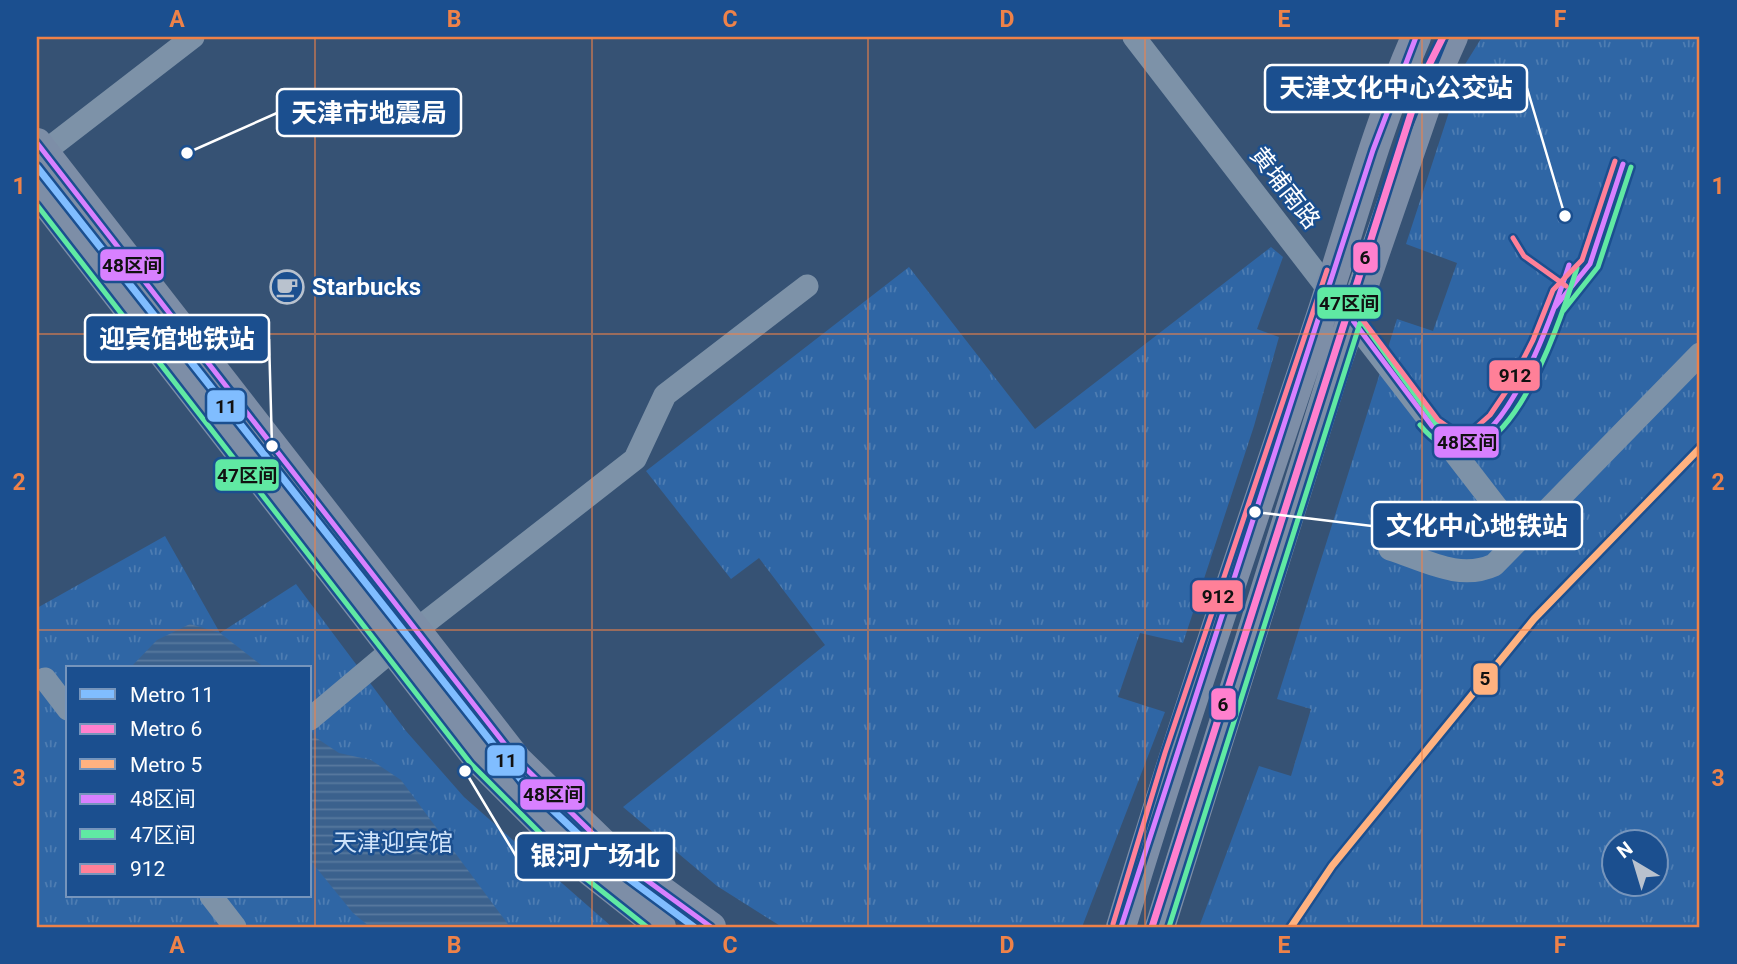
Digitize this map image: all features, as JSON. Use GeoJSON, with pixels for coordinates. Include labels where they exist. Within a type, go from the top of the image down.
{"type":"FeatureCollection","features":[{"type":"Feature","properties":{"kind":"main road"},"geometry":{"type":"LineString","coordinates":[[1121,927],[1173,756],[1393,91],[1416,37]]}},
{"type":"Feature","properties":{"kind":"main road"},"geometry":{"type":"LineString","coordinates":[[1160,927],[1355,312],[1427,98],[1453,37]]}},
{"type":"Feature","properties":{"kind":"main road"},"geometry":{"type":"LineString","coordinates":[[39,145],[517,760],[551,796],[623,863],[711,927]]}},
{"type":"Feature","properties":{"kind":"main road"},"geometry":{"type":"LineString","coordinates":[[37,191],[478,759],[590,871],[661,927]]}},
{"type":"Feature","properties":{"kind":"street"},"geometry":{"type":"LineString","coordinates":[[39,145],[173,37]]}},
{"type":"Feature","properties":{"kind":"street"},"geometry":{"type":"LineString","coordinates":[[39,145],[193,37]]}},
{"type":"Feature","properties":{"kind":"street","name":"黄埔南路"},"geometry":{"type":"LineString","coordinates":[[1134,37],[1332,282]]}},
{"type":"Feature","properties":{"kind":"street","name":"黄埔南路"},"geometry":{"type":"LineString","coordinates":[[1150,37],[1332,282],[1523,531]]}},
{"type":"Feature","properties":{"kind":"street"},"geometry":{"type":"LineString","coordinates":[[319,712],[416,630],[635,459],[665,396],[807,286]]}},
{"type":"Feature","properties":{"kind":"street"},"geometry":{"type":"LineString","coordinates":[[1392,545],[1471,573],[1494,565],[1523,531],[1700,346]]}},
{"type":"Feature","properties":{"kind":"street"},"geometry":{"type":"LineString","coordinates":[[1523,531],[1700,354]]}},
{"type":"Feature","properties":{"kind":"street"},"geometry":{"type":"LineString","coordinates":[[45,679],[66,706]]}},
{"type":"Feature","properties":{"kind":"street"},"geometry":{"type":"LineString","coordinates":[[213,898],[235,927]]}},
{"type":"Feature","properties":{"kind":"green space"},"geometry":{"type":"Polygon","coordinates":[[[1482,37],[1700,37],[1700,927],[1199,927],[1259,766],[1291,776],[1311,709],[1277,699],[1397,319],[1433,331],[1457,263],[1406,244],[1464,66],[1482,37]]]}},
{"type":"Feature","properties":{"kind":"green space"},"geometry":{"type":"Polygon","coordinates":[[[1271,247],[1283,257],[1257,329],[1279,337],[1254,426],[1183,643],[1140,633],[1118,697],[1165,712],[1082,927],[782,927],[717,886],[623,807],[825,645],[759,558],[731,579],[646,471],[909,267],[1035,429],[1271,247]]]}},
{"type":"Feature","properties":{"kind":"green space","name":"天津迎宾馆"},"geometry":{"type":"Polygon","coordinates":[[[165,536],[220,633],[296,584],[406,731],[464,797],[612,927],[37,927],[37,608],[165,536]]]}},
{"type":"Feature","properties":{"kind":"shaded area"},"geometry":{"type":"Polygon","coordinates":[[[190,624],[220,633],[262,666],[132,666],[157,640],[190,624]]]}},
{"type":"Feature","properties":{"kind":"shaded area"},"geometry":{"type":"Polygon","coordinates":[[[312,731],[315,737],[339,753],[371,760],[401,780],[510,927],[370,927],[353,913],[312,862],[312,731]]]}},
{"type":"Feature","properties":{"kind":"metro line","name":"6"},"geometry":{"type":"LineString","coordinates":[[1152,927],[1422,79],[1443,37]]}},
{"type":"Feature","properties":{"kind":"metro line","name":"11"},"geometry":{"type":"LineString","coordinates":[[37,167],[523,782],[613,867],[694,927]]}},
{"type":"Feature","properties":{"kind":"metro line","name":"5"},"geometry":{"type":"LineString","coordinates":[[1291,927],[1332,866],[1534,619],[1700,448]]}},
{"type":"Feature","properties":{"kind":"transit line","name":"48区间"},"geometry":{"type":"LineString","coordinates":[[1121,927],[1373,150],[1416,37]]}},
{"type":"Feature","properties":{"kind":"transit line","name":"47区间"},"geometry":{"type":"LineString","coordinates":[[1444,37],[1405,133],[1349,304],[1453,447]]}},
{"type":"Feature","properties":{"kind":"transit line","name":"48区间"},"geometry":{"type":"LineString","coordinates":[[37,143],[517,760],[623,863],[711,927]]}},
{"type":"Feature","properties":{"kind":"transit line","name":"912"},"geometry":{"type":"LineString","coordinates":[[1359,315],[1438,420],[1454,431],[1471,432],[1490,415],[1509,387],[1533,340],[1553,290],[1582,260],[1615,161]]}},
{"type":"Feature","properties":{"kind":"transit line","name":"48区间"},"geometry":{"type":"LineString","coordinates":[[1555,307],[1590,264],[1623,164]]}},
{"type":"Feature","properties":{"kind":"transit line","name":"47区间"},"geometry":{"type":"LineString","coordinates":[[1563,311],[1598,267],[1631,167]]}},
{"type":"Feature","properties":{"kind":"transit line","name":"47区间"},"geometry":{"type":"LineString","coordinates":[[37,205],[471,764],[584,877],[647,927]]}},
{"type":"Feature","properties":{"kind":"transit line","name":"912"},"geometry":{"type":"LineString","coordinates":[[1513,238],[1524,256],[1566,286]]}},
{"type":"Feature","properties":{"kind":"transit line","name":"48区间"},"geometry":{"type":"LineString","coordinates":[[1330,290],[1432,426],[1452,440],[1465,443],[1482,435],[1499,418],[1515,395],[1543,337],[1569,265]]}},
{"type":"Feature","properties":{"kind":"transit line","name":"47区间"},"geometry":{"type":"LineString","coordinates":[[1420,425],[1448,447],[1475,448],[1499,431],[1521,402],[1540,366],[1577,268]]}},
{"type":"Feature","properties":{"kind":"transit line","name":"912"},"geometry":{"type":"LineString","coordinates":[[1113,924],[1165,753],[1327,270]]}},
{"type":"Feature","properties":{"kind":"transit line","name":"47区间"},"geometry":{"type":"LineString","coordinates":[[1169,927],[1360,323]]}},
{"type":"Feature","properties":{"kind":"place","name":"天津市地震局"},"geometry":{"type":"Point","coordinates":[187,153]}},
{"type":"Feature","properties":{"kind":"place","name":"天津文化中心公交站"},"geometry":{"type":"Point","coordinates":[1565,216]}},
{"type":"Feature","properties":{"kind":"place","name":"Starbucks"},"geometry":{"type":"Point","coordinates":[287,287]}},
{"type":"Feature","properties":{"kind":"place","name":"迎宾馆地铁站"},"geometry":{"type":"Point","coordinates":[272,446]}},
{"type":"Feature","properties":{"kind":"place","name":"文化中心地铁站"},"geometry":{"type":"Point","coordinates":[1255,512]}},
{"type":"Feature","properties":{"kind":"place","name":"银河广场北"},"geometry":{"type":"Point","coordinates":[465,771]}}]}
